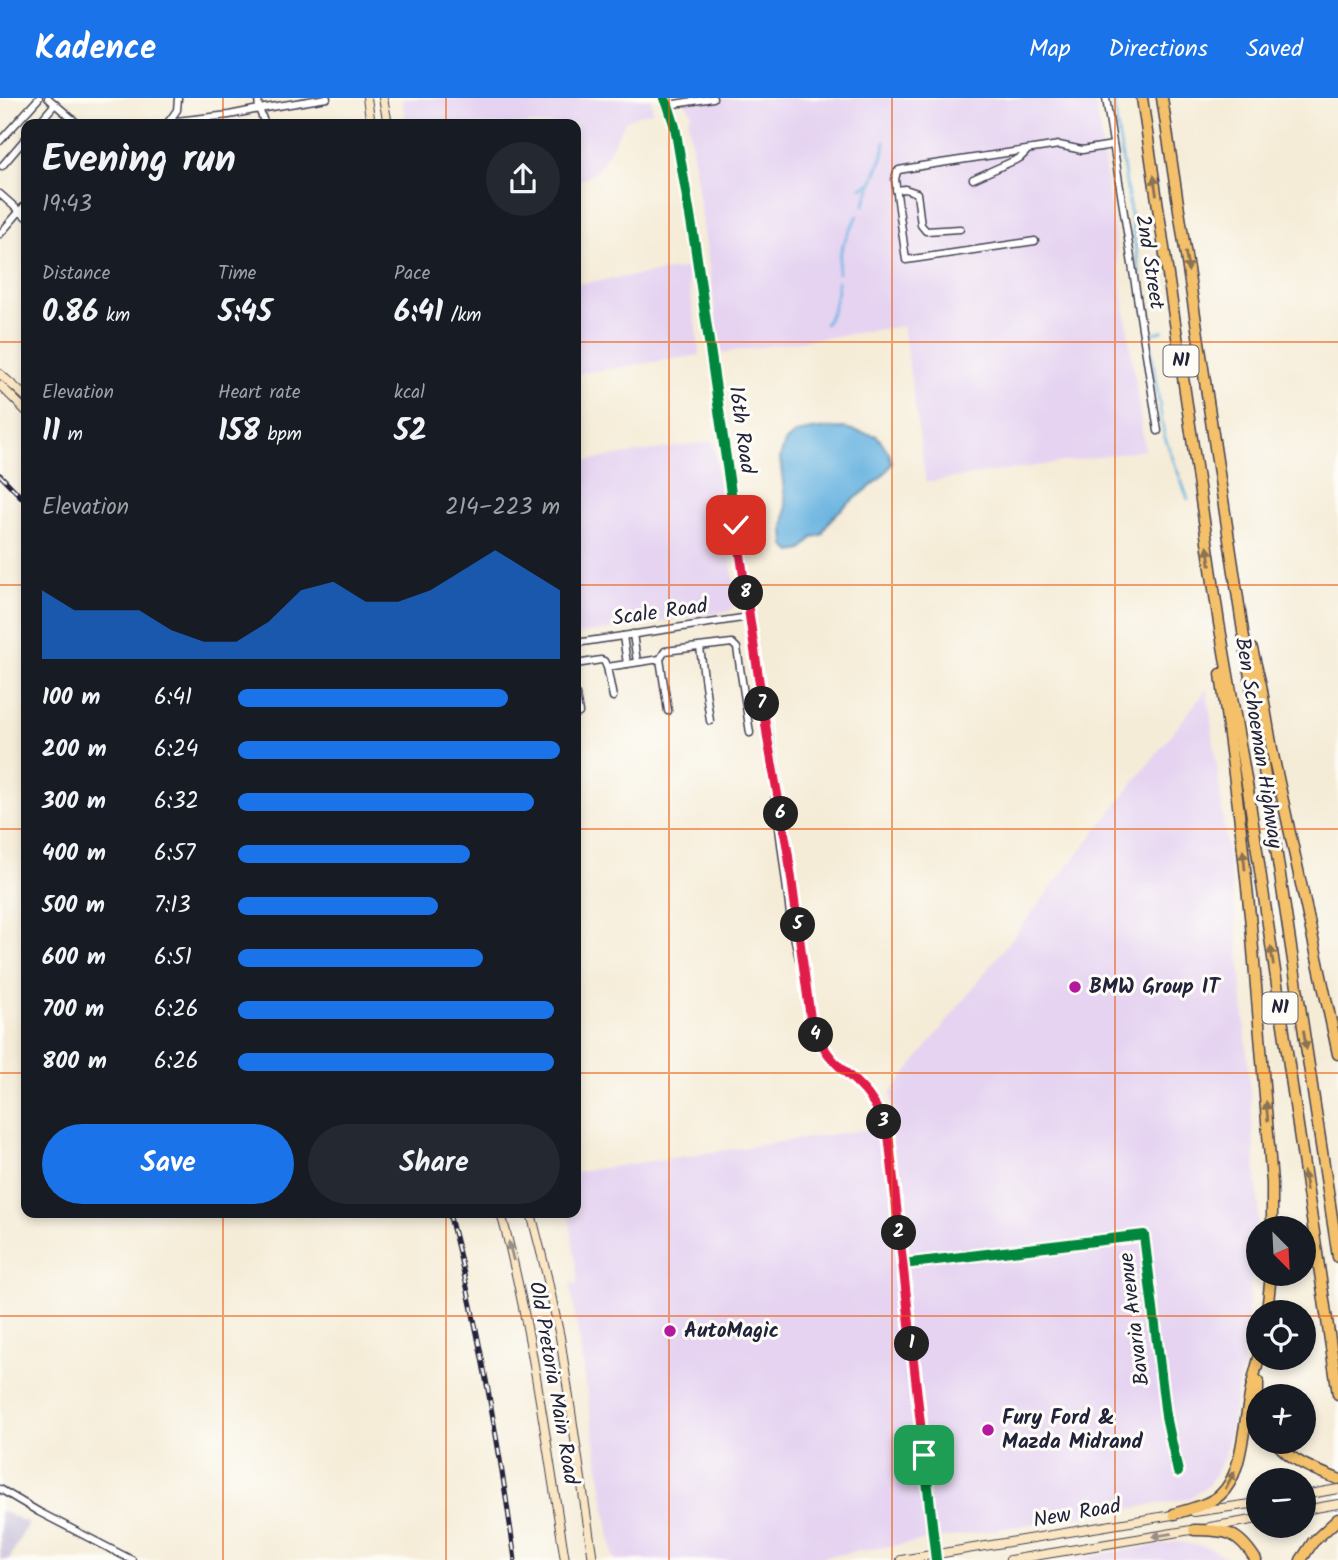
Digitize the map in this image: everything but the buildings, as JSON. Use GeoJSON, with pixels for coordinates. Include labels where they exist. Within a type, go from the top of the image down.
{"type":"FeatureCollection","features":[{"type":"Feature","properties":{"kind":"highway","name":"Ben Schoeman Highway"},"geometry":{"type":"LineString","coordinates":[[1142,98],[1219,623],[1248,790],[1338,1394]]}},
{"type":"Feature","properties":{"kind":"highway","name":"Ben Schoeman Highway"},"geometry":{"type":"LineString","coordinates":[[1162,98],[1338,1257]]}},
{"type":"Feature","properties":{"kind":"highway"},"geometry":{"type":"LineString","coordinates":[[1240,609],[1261,685],[1273,755],[1338,1054]]}},
{"type":"Feature","properties":{"kind":"highway"},"geometry":{"type":"LineString","coordinates":[[1219,623],[1222,678],[1252,937],[1272,1182],[1272,1216]]}},
{"type":"Feature","properties":{"kind":"highway"},"geometry":{"type":"LineString","coordinates":[[1174,1514],[1214,1499],[1230,1483],[1237,1463],[1256,1370]]}},
{"type":"Feature","properties":{"kind":"highway"},"geometry":{"type":"LineString","coordinates":[[1288,1454],[1299,1462],[1338,1479]]}},
{"type":"Feature","properties":{"kind":"highway"},"geometry":{"type":"LineString","coordinates":[[1301,1560],[1313,1542],[1338,1519]]}},
{"type":"Feature","properties":{"kind":"highway"},"geometry":{"type":"LineString","coordinates":[[1194,1530],[1224,1531],[1243,1543],[1256,1560]]}},
{"type":"Feature","properties":{"kind":"main road"},"geometry":{"type":"LineString","coordinates":[[367,98],[370,119]]}},
{"type":"Feature","properties":{"kind":"main road"},"geometry":{"type":"LineString","coordinates":[[383,98],[387,119]]}},
{"type":"Feature","properties":{"kind":"main road"},"geometry":{"type":"LineString","coordinates":[[0,374],[21,393]]}},
{"type":"Feature","properties":{"kind":"main road"},"geometry":{"type":"LineString","coordinates":[[0,385],[21,406]]}},
{"type":"Feature","properties":{"kind":"main road","name":"Old Pretoria Main Road"},"geometry":{"type":"LineString","coordinates":[[502,1218],[536,1368],[564,1560]]}},
{"type":"Feature","properties":{"kind":"main road","name":"Old Pretoria Main Road"},"geometry":{"type":"LineString","coordinates":[[532,1218],[560,1337],[593,1560]]}},
{"type":"Feature","properties":{"kind":"main road"},"geometry":{"type":"LineString","coordinates":[[1316,1493],[1338,1489]]}},
{"type":"Feature","properties":{"kind":"main road","name":"New Road"},"geometry":{"type":"LineString","coordinates":[[901,1560],[935,1557],[1174,1514],[1246,1504]]}},
{"type":"Feature","properties":{"kind":"main road"},"geometry":{"type":"LineString","coordinates":[[1316,1508],[1338,1504]]}},
{"type":"Feature","properties":{"kind":"main road"},"geometry":{"type":"LineString","coordinates":[[587,1521],[599,1560]]}},
{"type":"Feature","properties":{"kind":"main road","name":"New Road"},"geometry":{"type":"LineString","coordinates":[[1010,1560],[1246,1521]]}},
{"type":"Feature","properties":{"kind":"street"},"geometry":{"type":"LineString","coordinates":[[0,141],[38,98]]}},
{"type":"Feature","properties":{"kind":"street"},"geometry":{"type":"LineString","coordinates":[[48,98],[72,119]]}},
{"type":"Feature","properties":{"kind":"street"},"geometry":{"type":"LineString","coordinates":[[171,119],[177,110],[178,98]]}},
{"type":"Feature","properties":{"kind":"street"},"geometry":{"type":"LineString","coordinates":[[258,98],[263,119]]}},
{"type":"Feature","properties":{"kind":"street"},"geometry":{"type":"LineString","coordinates":[[203,119],[327,98]]}},
{"type":"Feature","properties":{"kind":"street","name":"16th Road"},"geometry":{"type":"LineString","coordinates":[[664,98],[675,127],[695,245],[773,770],[789,911],[811,1022],[835,1062],[868,1095],[883,1119],[889,1139],[935,1557]]}},
{"type":"Feature","properties":{"kind":"street"},"geometry":{"type":"LineString","coordinates":[[668,105],[713,98]]}},
{"type":"Feature","properties":{"kind":"street","name":"2nd Street"},"geometry":{"type":"LineString","coordinates":[[1106,98],[1158,431]]}},
{"type":"Feature","properties":{"kind":"street"},"geometry":{"type":"LineString","coordinates":[[42,119],[55,104]]}},
{"type":"Feature","properties":{"kind":"street"},"geometry":{"type":"LineString","coordinates":[[2,166],[21,145]]}},
{"type":"Feature","properties":{"kind":"street"},"geometry":{"type":"LineString","coordinates":[[1035,241],[906,260],[896,190],[897,172],[1059,145],[1082,150],[1113,145]]}},
{"type":"Feature","properties":{"kind":"street"},"geometry":{"type":"LineString","coordinates":[[973,179],[1020,158],[1028,150]]}},
{"type":"Feature","properties":{"kind":"street"},"geometry":{"type":"LineString","coordinates":[[896,190],[905,189],[917,193],[921,225],[926,231],[960,229]]}},
{"type":"Feature","properties":{"kind":"street"},"geometry":{"type":"LineString","coordinates":[[0,194],[20,211],[0,234]]}},
{"type":"Feature","properties":{"kind":"street","name":"Scale Road"},"geometry":{"type":"LineString","coordinates":[[581,642],[749,617]]}},
{"type":"Feature","properties":{"kind":"street"},"geometry":{"type":"LineString","coordinates":[[633,635],[637,662]]}},
{"type":"Feature","properties":{"kind":"street"},"geometry":{"type":"LineString","coordinates":[[623,636],[627,664]]}},
{"type":"Feature","properties":{"kind":"street"},"geometry":{"type":"LineString","coordinates":[[668,711],[660,659],[665,652],[732,643],[735,645],[750,733]]}},
{"type":"Feature","properties":{"kind":"street"},"geometry":{"type":"LineString","coordinates":[[700,648],[710,721]]}},
{"type":"Feature","properties":{"kind":"street"},"geometry":{"type":"LineString","coordinates":[[607,667],[660,659]]}},
{"type":"Feature","properties":{"kind":"street"},"geometry":{"type":"LineString","coordinates":[[581,663],[604,661],[613,697]]}},
{"type":"Feature","properties":{"kind":"street","name":"Bavaria Avenue"},"geometry":{"type":"LineString","coordinates":[[903,1264],[1144,1236],[1166,1416],[1178,1472]]}},
{"type":"Feature","properties":{"kind":"street"},"geometry":{"type":"LineString","coordinates":[[0,1489],[132,1560]]}},
{"type":"Feature","properties":{"kind":"shaded area"},"geometry":{"type":"Polygon","coordinates":[[[402,98],[651,98],[653,112],[626,120],[600,167],[581,180],[581,119],[405,119],[402,98]]]}},
{"type":"Feature","properties":{"kind":"shaded area"},"geometry":{"type":"Polygon","coordinates":[[[681,98],[1095,98],[1145,450],[926,482],[903,326],[721,353],[688,119],[692,113],[681,98]]]}},
{"type":"Feature","properties":{"kind":"shaded area"},"geometry":{"type":"Polygon","coordinates":[[[687,268],[700,355],[581,373],[581,283],[687,268]]]}},
{"type":"Feature","properties":{"kind":"shaded area"},"geometry":{"type":"Polygon","coordinates":[[[713,441],[737,602],[730,611],[581,634],[581,461],[713,441]]]}},
{"type":"Feature","properties":{"kind":"shaded area"},"geometry":{"type":"Polygon","coordinates":[[[1207,689],[1238,937],[1259,1208],[1258,1216],[1246,1216],[1246,1286],[1251,1286],[1249,1300],[1246,1300],[1242,1370],[1225,1456],[1208,1486],[1191,1497],[1172,1502],[803,1560],[616,1560],[613,1556],[570,1284],[578,1283],[570,1218],[581,1218],[581,1171],[897,1125],[890,1094],[1207,689]]]}},
{"type":"Feature","properties":{"kind":"shaded area"},"geometry":{"type":"Polygon","coordinates":[[[0,1510],[28,1523],[9,1560],[0,1560],[0,1510]]]}},
{"type":"Feature","properties":{"kind":"shaded area"},"geometry":{"type":"Polygon","coordinates":[[[1177,1542],[1207,1547],[1233,1560],[1065,1560],[1177,1542]]]}},
{"type":"Feature","properties":{"kind":"water"},"geometry":{"type":"Polygon","coordinates":[[[844,428],[877,436],[889,453],[892,463],[875,483],[835,515],[822,535],[813,537],[802,550],[792,552],[785,546],[786,507],[780,458],[785,442],[796,433],[844,428]]]}},
{"type":"Feature","properties":{"kind":"waterway"},"geometry":{"type":"LineString","coordinates":[[1113,98],[1164,435],[1188,499]]}},
{"type":"Feature","properties":{"kind":"waterway"},"geometry":{"type":"LineString","coordinates":[[861,188],[872,183],[885,142]]}},
{"type":"Feature","properties":{"kind":"waterway"},"geometry":{"type":"LineString","coordinates":[[864,205],[872,183]]}},
{"type":"Feature","properties":{"kind":"waterway"},"geometry":{"type":"LineString","coordinates":[[838,273],[843,243],[858,216]]}},
{"type":"Feature","properties":{"kind":"waterway"},"geometry":{"type":"LineString","coordinates":[[825,324],[831,314],[838,281]]}},
{"type":"Feature","properties":{"kind":"waterway"},"geometry":{"type":"LineString","coordinates":[[1150,334],[1163,331]]}},
{"type":"Feature","properties":{"kind":"railway"},"geometry":{"type":"LineString","coordinates":[[0,475],[21,497]]}},
{"type":"Feature","properties":{"kind":"railway"},"geometry":{"type":"LineString","coordinates":[[450,1218],[487,1385],[515,1560]]}},
{"type":"Feature","properties":{"kind":"cycle path"},"geometry":{"type":"LineString","coordinates":[[664,98],[675,127],[695,245],[749,617],[788,853],[811,1022],[829,1056],[872,1100],[889,1139],[936,1560]]}},
{"type":"Feature","properties":{"kind":"cycle path"},"geometry":{"type":"LineString","coordinates":[[903,1264],[1144,1235],[1166,1416],[1178,1472]]}},
{"type":"Feature","properties":{"kind":"place","name":"BMW Group IT"},"geometry":{"type":"Point","coordinates":[1075,987]}},
{"type":"Feature","properties":{"kind":"place","name":"AutoMagic"},"geometry":{"type":"Point","coordinates":[670,1331]}},
{"type":"Feature","properties":{"kind":"place","name":"Fury Ford & Mazda Midrand"},"geometry":{"type":"Point","coordinates":[988,1430]}},
{"type":"Feature","properties":{"kind":"route"},"geometry":{"type":"LineString","coordinates":[[736,525],[768,741],[788,853],[811,1022],[827,1053],[876,1106],[889,1139],[924,1455]]}}]}
